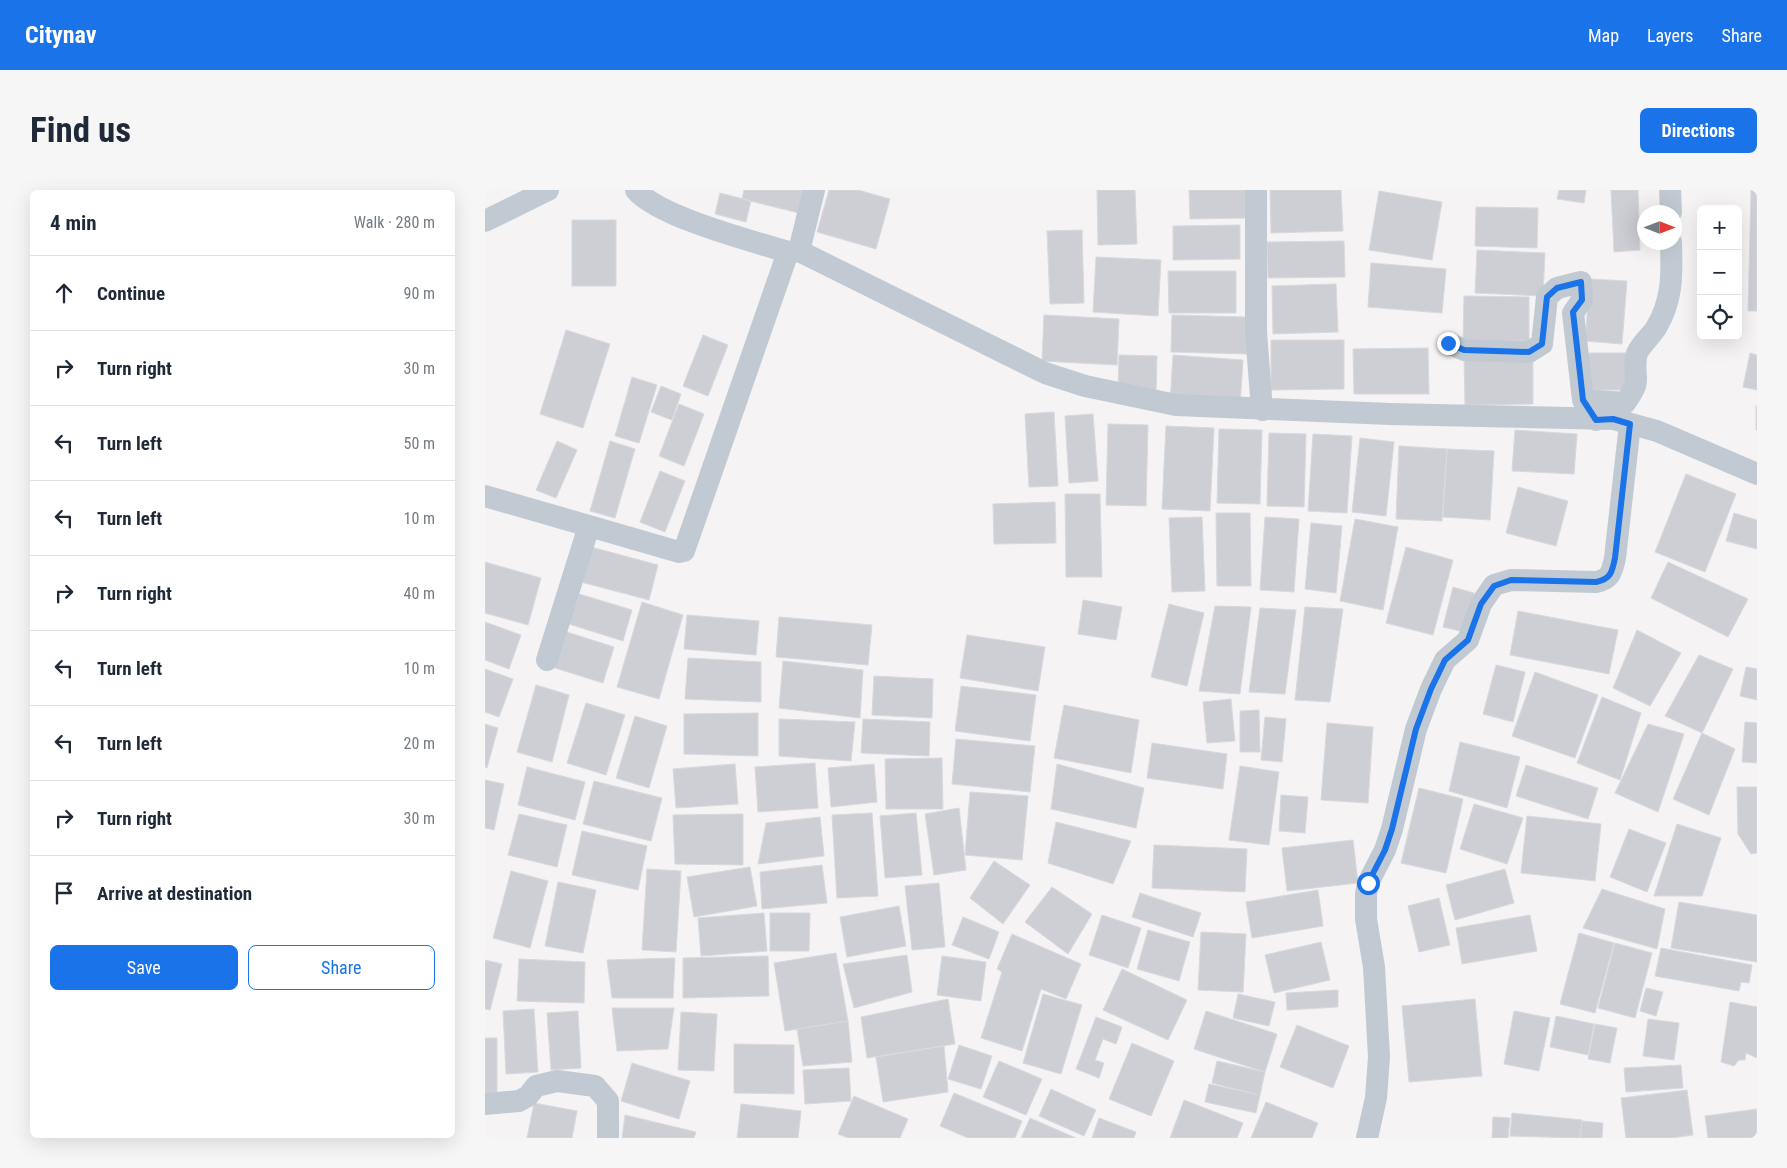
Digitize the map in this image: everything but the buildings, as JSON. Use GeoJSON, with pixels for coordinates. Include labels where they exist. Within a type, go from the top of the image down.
{"type":"FeatureCollection","features":[{"type":"Feature","properties":{"kind":"street"},"geometry":{"type":"LineString","coordinates":[[485,221],[548,190]]}},
{"type":"Feature","properties":{"kind":"street"},"geometry":{"type":"LineString","coordinates":[[637,190],[655,204],[710,228],[794,251],[1045,374],[1067,382],[1176,405],[1262,410],[1613,419],[1657,431],[1757,474]]}},
{"type":"Feature","properties":{"kind":"street"},"geometry":{"type":"LineString","coordinates":[[485,496],[679,552],[684,551],[794,251],[814,190]]}},
{"type":"Feature","properties":{"kind":"street"},"geometry":{"type":"LineString","coordinates":[[1257,190],[1257,332],[1262,410]]}},
{"type":"Feature","properties":{"kind":"street"},"geometry":{"type":"LineString","coordinates":[[1670,190],[1671,205]]}},
{"type":"Feature","properties":{"kind":"street"},"geometry":{"type":"LineString","coordinates":[[1583,400],[1625,403],[1637,386],[1636,356],[1655,328],[1670,297],[1672,284],[1671,250]]}},
{"type":"Feature","properties":{"kind":"street"},"geometry":{"type":"LineString","coordinates":[[1448,343],[1464,350],[1529,352],[1537,349],[1542,344],[1547,297],[1557,288],[1581,282],[1582,300],[1573,312],[1583,400],[1596,420]]}},
{"type":"Feature","properties":{"kind":"street"},"geometry":{"type":"LineString","coordinates":[[1367,1138],[1376,1098],[1379,1057],[1374,967],[1366,919],[1366,894],[1368,883],[1385,850],[1392,829],[1416,729],[1445,660],[1468,640],[1481,604],[1494,586],[1511,580],[1596,582],[1606,580],[1611,574],[1615,558],[1630,424]]}},
{"type":"Feature","properties":{"kind":"street"},"geometry":{"type":"LineString","coordinates":[[547,660],[589,526]]}},
{"type":"Feature","properties":{"kind":"street"},"geometry":{"type":"LineString","coordinates":[[485,1104],[519,1101],[528,1096],[536,1086],[557,1081],[595,1086],[608,1101],[608,1138]]}},
{"type":"Feature","properties":{"kind":"route"},"geometry":{"type":"LineString","coordinates":[[1368,883],[1385,850],[1392,829],[1416,729],[1431,689],[1445,660],[1468,640],[1473,631],[1481,604],[1494,586],[1511,580],[1596,582],[1606,580],[1611,574],[1615,558],[1630,424],[1613,419],[1596,420],[1583,400],[1573,312],[1582,300],[1581,282],[1557,288],[1551,291],[1547,297],[1542,344],[1537,349],[1529,352],[1464,350],[1448,343]]}}]}
